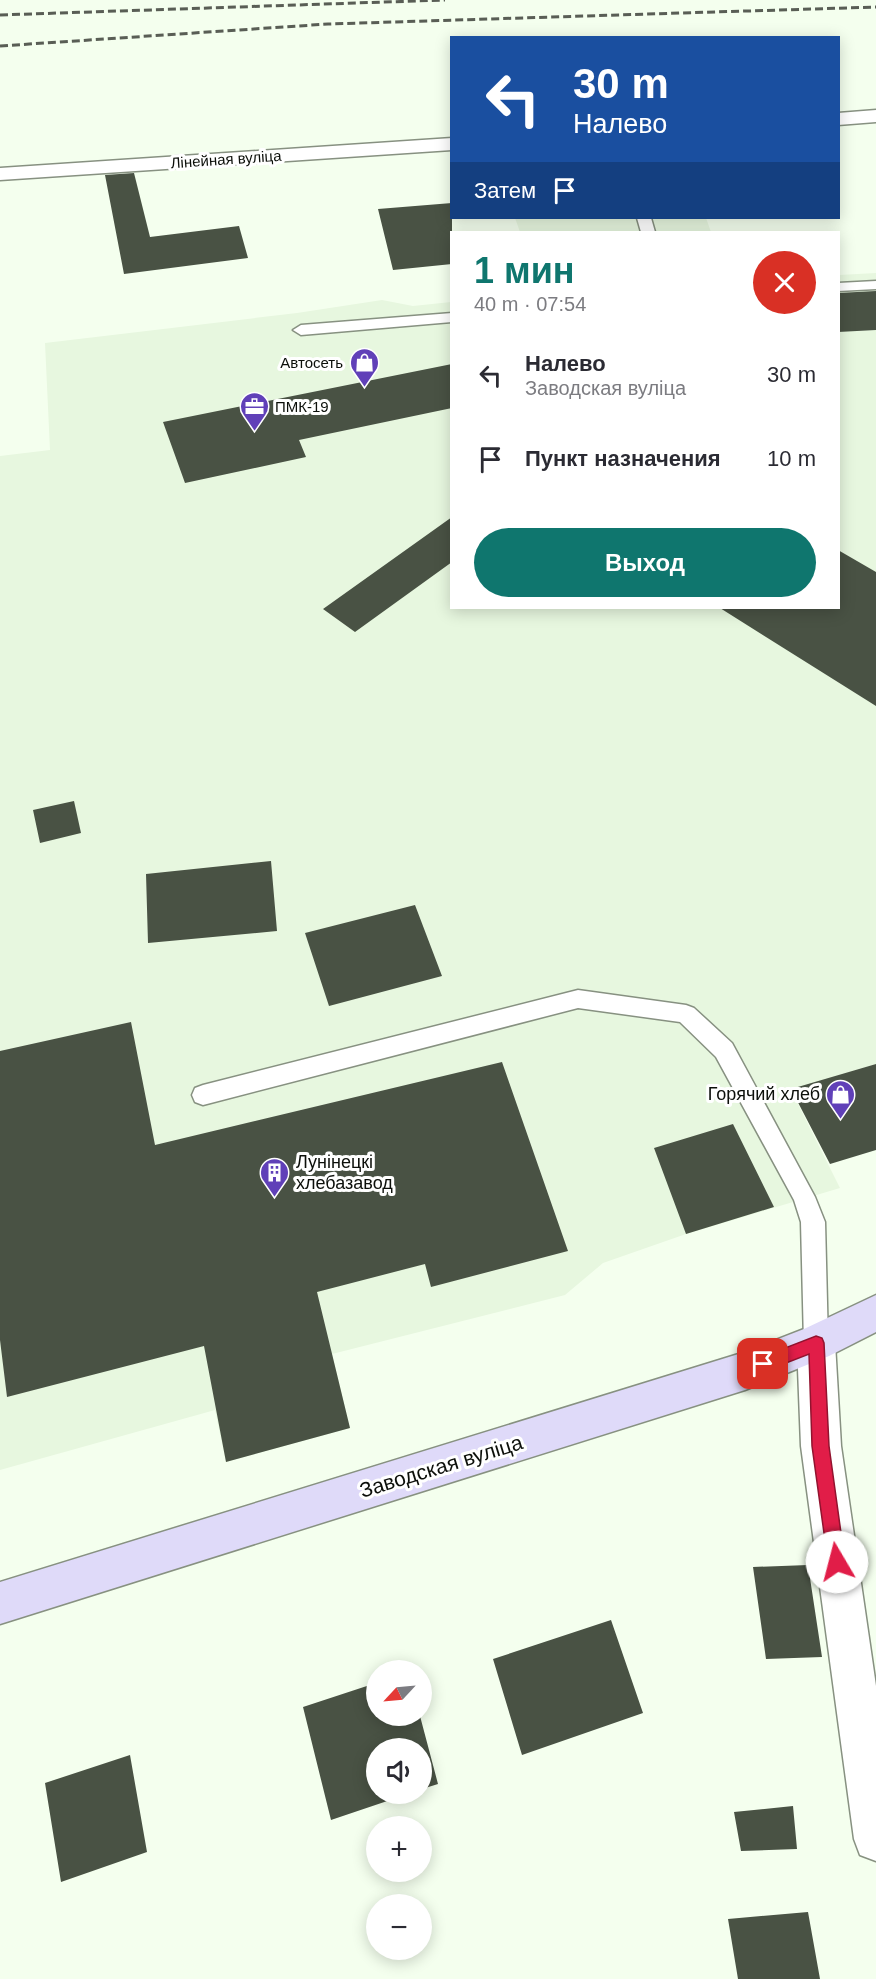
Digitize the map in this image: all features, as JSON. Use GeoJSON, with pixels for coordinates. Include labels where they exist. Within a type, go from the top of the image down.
{"type":"FeatureCollection","features":[{"type":"Feature","properties":{"kind":"street"},"geometry":{"type":"LineString","coordinates":[[840,119],[876,117]]}},
{"type":"Feature","properties":{"kind":"street","name":"Лінейная вуліца"},"geometry":{"type":"LineString","coordinates":[[0,174],[450,144]]}},
{"type":"Feature","properties":{"kind":"street","name":"Заводская вуліца"},"geometry":{"type":"LineString","coordinates":[[0,1603],[745,1371],[816,1343],[876,1313]]}},
{"type":"Feature","properties":{"kind":"street"},"geometry":{"type":"LineString","coordinates":[[816,1343],[821,1446],[876,1839]]}},
{"type":"Feature","properties":{"kind":"lane"},"geometry":{"type":"LineString","coordinates":[[840,287],[876,285]]}},
{"type":"Feature","properties":{"kind":"lane"},"geometry":{"type":"LineString","coordinates":[[301,330],[450,317]]}},
{"type":"Feature","properties":{"kind":"lane"},"geometry":{"type":"LineString","coordinates":[[203,1095],[578,999],[686,1014],[724,1050],[804,1197],[813,1222],[816,1343]]}},
{"type":"Feature","properties":{"kind":"shaded area"},"geometry":{"type":"Polygon","coordinates":[[[515,219],[706,219],[711,231],[520,231],[515,219]]]}},
{"type":"Feature","properties":{"kind":"shaded area","name":"Лунінецкі хлебазавод"},"geometry":{"type":"Polygon","coordinates":[[[876,273],[876,1064],[791,1090],[840,1188],[686,1234],[603,1263],[565,1295],[332,1354],[350,1428],[226,1462],[215,1410],[0,1470],[0,456],[50,450],[45,343],[297,313],[382,300],[413,306],[450,302],[450,609],[840,609],[840,275],[876,273]]]}},
{"type":"Feature","properties":{"kind":"building"},"geometry":{"type":"Polygon","coordinates":[[[134,173],[150,237],[239,226],[248,258],[124,274],[105,175],[134,173]]]}},
{"type":"Feature","properties":{"kind":"building"},"geometry":{"type":"Polygon","coordinates":[[[450,203],[452,231],[450,231],[450,264],[393,270],[378,209],[450,203]]]}},
{"type":"Feature","properties":{"kind":"building"},"geometry":{"type":"Polygon","coordinates":[[[876,291],[876,330],[840,332],[840,293],[876,291]]]}},
{"type":"Feature","properties":{"kind":"building","name":"ПМК-19"},"geometry":{"type":"Polygon","coordinates":[[[450,364],[450,408],[299,440],[306,457],[185,483],[163,422],[450,364]]]}},
{"type":"Feature","properties":{"kind":"building"},"geometry":{"type":"Polygon","coordinates":[[[450,518],[450,563],[355,632],[323,609],[450,518]]]}},
{"type":"Feature","properties":{"kind":"building"},"geometry":{"type":"Polygon","coordinates":[[[840,551],[876,572],[876,706],[722,609],[840,609],[840,551]]]}},
{"type":"Feature","properties":{"kind":"building"},"geometry":{"type":"Polygon","coordinates":[[[74,801],[81,833],[40,843],[33,810],[74,801]]]}},
{"type":"Feature","properties":{"kind":"building"},"geometry":{"type":"Polygon","coordinates":[[[271,861],[277,931],[148,943],[146,874],[271,861]]]}},
{"type":"Feature","properties":{"kind":"building"},"geometry":{"type":"Polygon","coordinates":[[[415,905],[442,976],[329,1006],[305,933],[415,905]]]}},
{"type":"Feature","properties":{"kind":"building","name":"Лунінецкі хлебазавод"},"geometry":{"type":"Polygon","coordinates":[[[131,1022],[155,1145],[502,1062],[568,1251],[431,1287],[425,1264],[317,1292],[350,1428],[226,1462],[204,1346],[7,1397],[0,1340],[0,1051],[131,1022]]]}},
{"type":"Feature","properties":{"kind":"building","name":"Горячий хлеб"},"geometry":{"type":"Polygon","coordinates":[[[876,1064],[876,1150],[830,1164],[791,1089],[876,1064]]]}},
{"type":"Feature","properties":{"kind":"building"},"geometry":{"type":"Polygon","coordinates":[[[733,1124],[774,1207],[686,1234],[654,1148],[733,1124]]]}},
{"type":"Feature","properties":{"kind":"building"},"geometry":{"type":"Polygon","coordinates":[[[808,1565],[822,1657],[766,1659],[753,1567],[808,1565]]]}},
{"type":"Feature","properties":{"kind":"building"},"geometry":{"type":"Polygon","coordinates":[[[611,1620],[643,1713],[522,1755],[493,1659],[611,1620]]]}},
{"type":"Feature","properties":{"kind":"building"},"geometry":{"type":"Polygon","coordinates":[[[366,1686],[366,1726],[423,1726],[426,1738],[366,1738],[366,1804],[378,1804],[331,1820],[303,1707],[366,1686]]]}},
{"type":"Feature","properties":{"kind":"building"},"geometry":{"type":"Polygon","coordinates":[[[130,1755],[147,1852],[61,1882],[45,1783],[130,1755]]]}},
{"type":"Feature","properties":{"kind":"building"},"geometry":{"type":"Polygon","coordinates":[[[432,1761],[438,1784],[432,1786],[432,1761]]]}},
{"type":"Feature","properties":{"kind":"building"},"geometry":{"type":"Polygon","coordinates":[[[793,1806],[797,1849],[741,1851],[734,1812],[793,1806]]]}},
{"type":"Feature","properties":{"kind":"building"},"geometry":{"type":"Polygon","coordinates":[[[808,1912],[820,1979],[738,1979],[728,1919],[808,1912]]]}},
{"type":"Feature","properties":{"kind":"railway"},"geometry":{"type":"LineString","coordinates":[[0,15],[445,0]]}},
{"type":"Feature","properties":{"kind":"railway"},"geometry":{"type":"LineString","coordinates":[[0,46],[328,24],[876,7]]}},
{"type":"Feature","properties":{"kind":"place","name":"Автосеть"},"geometry":{"type":"Point","coordinates":[364,388]}},
{"type":"Feature","properties":{"kind":"place","name":"ПМК-19"},"geometry":{"type":"Point","coordinates":[254,432]}},
{"type":"Feature","properties":{"kind":"place","name":"Горячий хлеб"},"geometry":{"type":"Point","coordinates":[841,1120]}},
{"type":"Feature","properties":{"kind":"place","name":"Лунінецкі хлебазавод"},"geometry":{"type":"Point","coordinates":[275,1198]}},
{"type":"Feature","properties":{"kind":"route"},"geometry":{"type":"LineString","coordinates":[[763,1364],[816,1343],[821,1446],[837,1562]]}}]}
